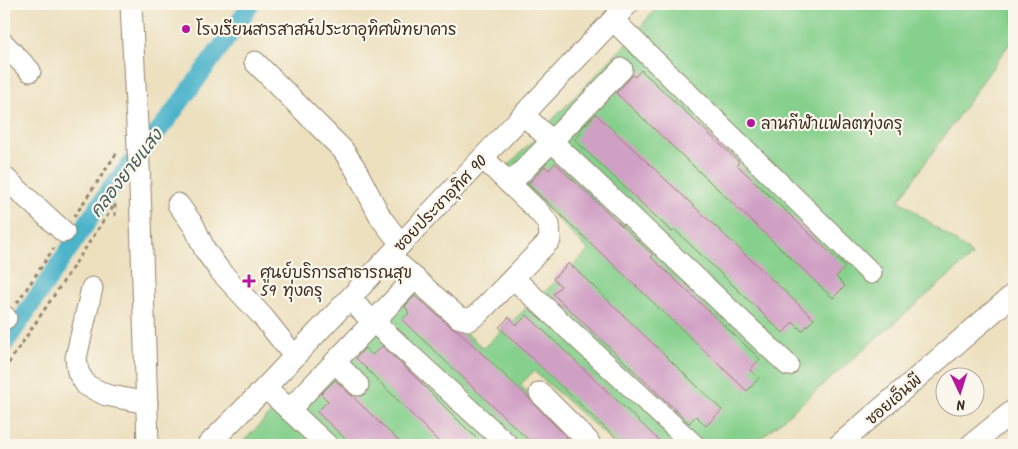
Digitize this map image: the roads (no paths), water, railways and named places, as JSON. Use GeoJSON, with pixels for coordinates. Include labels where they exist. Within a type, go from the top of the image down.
{"type":"FeatureCollection","features":[{"type":"Feature","properties":{"kind":"street"},"geometry":{"type":"LineString","coordinates":[[131,4],[140,187],[148,445]]}},
{"type":"Feature","properties":{"kind":"street"},"geometry":{"type":"LineString","coordinates":[[618,10],[871,273]]}},
{"type":"Feature","properties":{"kind":"street","name":"ซอยประชาอุทิศ 90"},"geometry":{"type":"LineString","coordinates":[[208,445],[266,388],[524,115],[618,10]]}},
{"type":"Feature","properties":{"kind":"street"},"geometry":{"type":"LineString","coordinates":[[4,44],[30,71]]}},
{"type":"Feature","properties":{"kind":"street"},"geometry":{"type":"LineString","coordinates":[[255,62],[343,150],[355,168],[395,250],[415,278],[458,317],[469,320],[478,314],[550,240],[550,224],[483,158]]}},
{"type":"Feature","properties":{"kind":"street"},"geometry":{"type":"LineString","coordinates":[[510,184],[622,70]]}},
{"type":"Feature","properties":{"kind":"street"},"geometry":{"type":"LineString","coordinates":[[524,115],[788,365]]}},
{"type":"Feature","properties":{"kind":"street"},"geometry":{"type":"LineString","coordinates":[[4,177],[64,232]]}},
{"type":"Feature","properties":{"kind":"street"},"geometry":{"type":"LineString","coordinates":[[178,204],[194,226],[205,250],[220,271],[263,317],[295,357]]}},
{"type":"Feature","properties":{"kind":"street"},"geometry":{"type":"LineString","coordinates":[[289,410],[415,278]]}},
{"type":"Feature","properties":{"kind":"street"},"geometry":{"type":"LineString","coordinates":[[513,278],[694,445]]}},
{"type":"Feature","properties":{"kind":"street"},"geometry":{"type":"LineString","coordinates":[[92,288],[76,358],[78,372],[86,385],[106,395],[146,403]]}},
{"type":"Feature","properties":{"kind":"street","name":"ซอยเอ็นพี"},"geometry":{"type":"LineString","coordinates":[[840,445],[1014,294]]}},
{"type":"Feature","properties":{"kind":"street"},"geometry":{"type":"LineString","coordinates":[[350,299],[508,445]]}},
{"type":"Feature","properties":{"kind":"street"},"geometry":{"type":"LineString","coordinates":[[334,362],[358,385]]}},
{"type":"Feature","properties":{"kind":"street"},"geometry":{"type":"LineString","coordinates":[[266,388],[327,445]]}},
{"type":"Feature","properties":{"kind":"street"},"geometry":{"type":"LineString","coordinates":[[540,393],[590,445]]}},
{"type":"Feature","properties":{"kind":"street"},"geometry":{"type":"LineString","coordinates":[[972,445],[1014,410]]}},
{"type":"Feature","properties":{"kind":"waterway","name":"คลองยายแสง"},"geometry":{"type":"LineString","coordinates":[[4,345],[110,189],[168,119],[251,4]]}},
{"type":"Feature","properties":{"kind":"place","name":"โรงเรียนสารสาสน์ประชาอุทิศพิทยาคาร"},"geometry":{"type":"Point","coordinates":[186,29]}},
{"type":"Feature","properties":{"kind":"place","name":"ลานกีฬาแฟลตทุ่งครุ"},"geometry":{"type":"Point","coordinates":[751,123]}},
{"type":"Feature","properties":{"kind":"place","name":"ศูนย์บริการสาธารณสุข 59 ทุ่งครุ"},"geometry":{"type":"Point","coordinates":[249,281]}}]}
